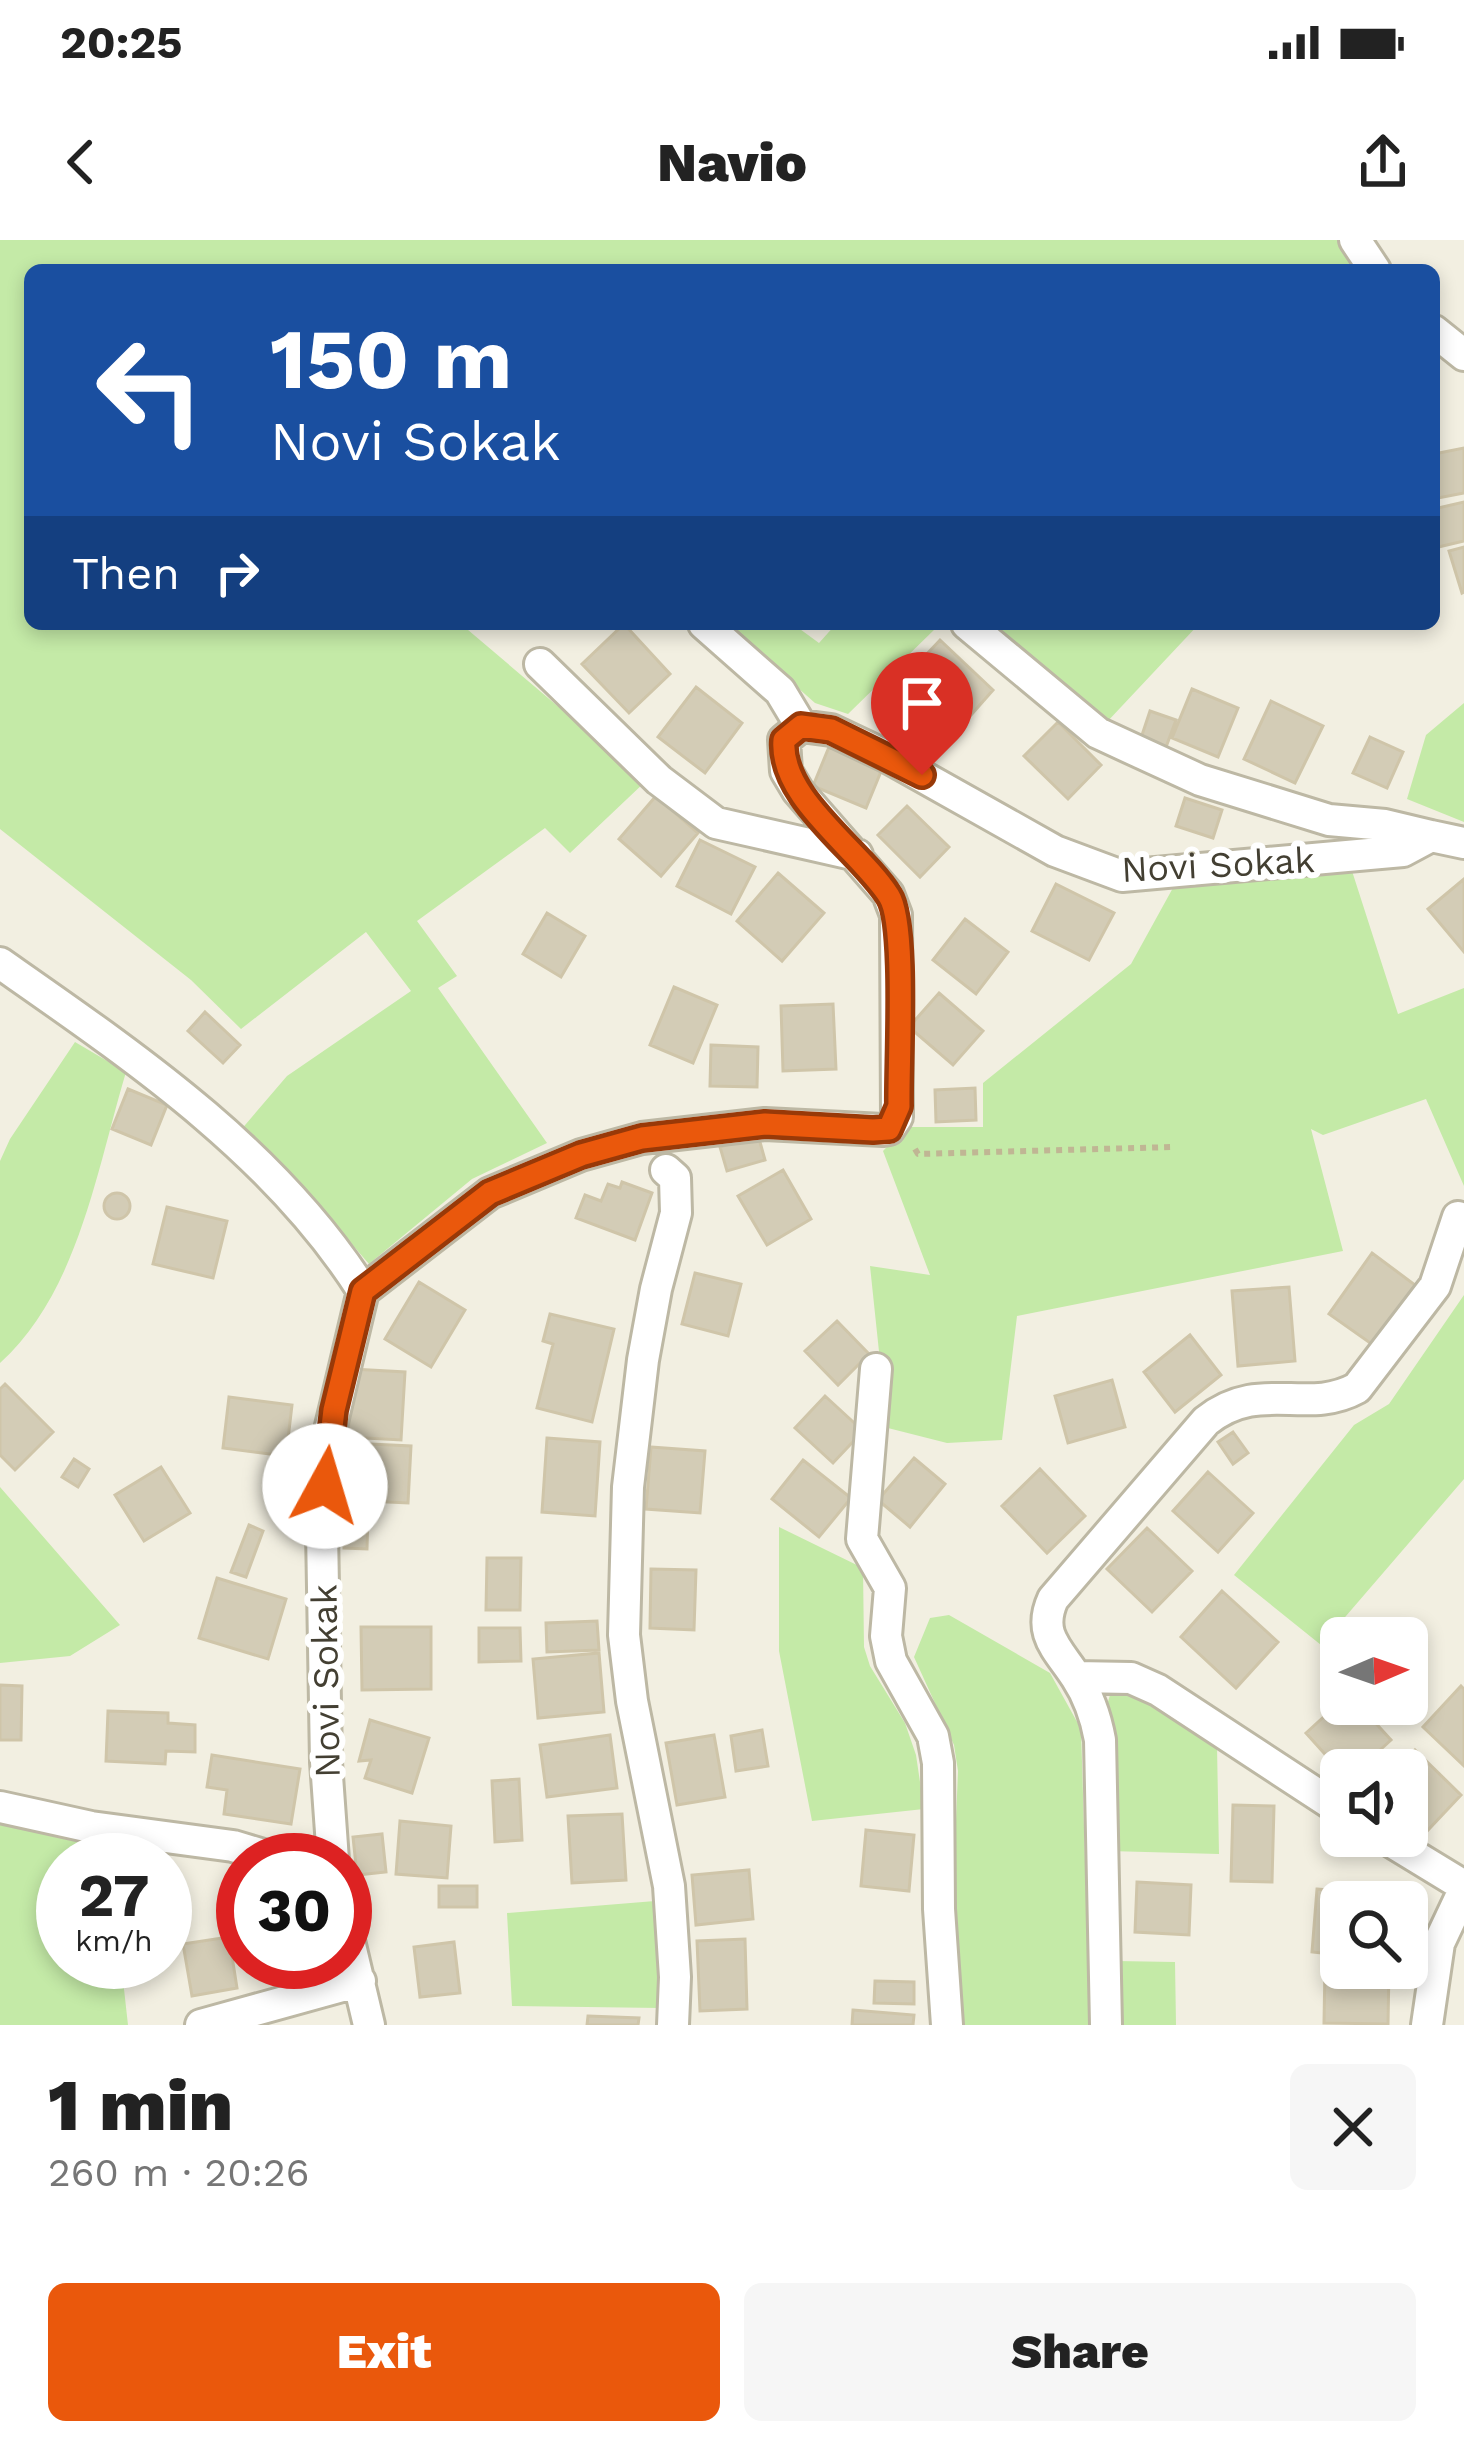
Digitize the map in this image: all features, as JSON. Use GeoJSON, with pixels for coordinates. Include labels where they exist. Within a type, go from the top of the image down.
{"type":"FeatureCollection","features":[{"type":"Feature","properties":{"kind":"street"},"geometry":{"type":"LineString","coordinates":[[1440,337],[1464,355]]}},
{"type":"Feature","properties":{"kind":"street"},"geometry":{"type":"LineString","coordinates":[[0,963],[195,1106],[273,1178],[339,1252],[363,1291],[490,1193],[581,1155],[642,1138],[731,1127],[811,1124],[883,1130],[893,1124],[899,1106],[896,915],[888,894],[797,791],[786,771],[784,740],[801,726],[780,691],[711,630]]}},
{"type":"Feature","properties":{"kind":"street"},"geometry":{"type":"LineString","coordinates":[[974,630],[1098,734],[1200,780],[1308,814],[1431,836]]}},
{"type":"Feature","properties":{"kind":"street"},"geometry":{"type":"LineString","coordinates":[[540,664],[659,780],[716,823],[856,855]]}},
{"type":"Feature","properties":{"kind":"street","name":"Novi Sokak"},"geometry":{"type":"LineString","coordinates":[[801,726],[831,730],[904,765],[1055,851],[1122,876],[1403,851],[1431,836],[1464,843]]}},
{"type":"Feature","properties":{"kind":"street"},"geometry":{"type":"LineString","coordinates":[[666,1170],[675,1178],[676,1214],[656,1289],[628,1487],[624,1634],[632,1701],[669,1886],[673,2025]]}},
{"type":"Feature","properties":{"kind":"street"},"geometry":{"type":"LineString","coordinates":[[1106,2025],[1100,1740],[1097,1721],[1076,1677],[1050,1644],[1047,1613],[1053,1599],[1221,1408],[1252,1398],[1343,1396],[1357,1388],[1436,1286],[1458,1217]]}},
{"type":"Feature","properties":{"kind":"street","name":"Novi Sokak"},"geometry":{"type":"LineString","coordinates":[[331,1833],[322,1531],[328,1443],[363,1291]]}},
{"type":"Feature","properties":{"kind":"street"},"geometry":{"type":"LineString","coordinates":[[876,1369],[862,1539],[890,1588],[886,1636],[891,1660],[933,1736],[938,1763],[939,1909],[947,2025]]}},
{"type":"Feature","properties":{"kind":"street"},"geometry":{"type":"LineString","coordinates":[[1076,1677],[1131,1678],[1158,1690],[1320,1796]]}},
{"type":"Feature","properties":{"kind":"street"},"geometry":{"type":"LineString","coordinates":[[0,1807],[91,1827],[216,1844]]}},
{"type":"Feature","properties":{"kind":"street"},"geometry":{"type":"LineString","coordinates":[[1415,1857],[1464,1888],[1439,1943],[1427,2025]]}},
{"type":"Feature","properties":{"kind":"street"},"geometry":{"type":"LineString","coordinates":[[1439,1943],[1464,1966]]}},
{"type":"Feature","properties":{"kind":"street"},"geometry":{"type":"LineString","coordinates":[[201,2025],[332,1989]]}},
{"type":"Feature","properties":{"kind":"street"},"geometry":{"type":"LineString","coordinates":[[362,1989],[369,2025]]}},
{"type":"Feature","properties":{"kind":"path"},"geometry":{"type":"LineString","coordinates":[[893,1124],[918,1154],[1172,1147]]}},
{"type":"Feature","properties":{"kind":"green space"},"geometry":{"type":"Polygon","coordinates":[[[0,240],[1337,240],[1355,264],[24,264],[24,630],[468,630],[646,781],[570,853],[545,828],[417,921],[457,976],[438,988],[547,1143],[472,1179],[369,1264],[318,1205],[240,1131],[287,1076],[411,991],[366,932],[241,1029],[191,980],[0,829],[0,240]]]}},
{"type":"Feature","properties":{"kind":"green space"},"geometry":{"type":"Polygon","coordinates":[[[733,630],[801,630],[819,643],[831,630],[934,630],[848,714],[815,703],[733,630]]]}},
{"type":"Feature","properties":{"kind":"green space"},"geometry":{"type":"Polygon","coordinates":[[[995,630],[1193,630],[1106,723],[995,630]]]}},
{"type":"Feature","properties":{"kind":"green space"},"geometry":{"type":"Polygon","coordinates":[[[1464,703],[1464,822],[1407,799],[1426,735],[1464,703]]]}},
{"type":"Feature","properties":{"kind":"green space"},"geometry":{"type":"Polygon","coordinates":[[[1352,871],[1398,1014],[1464,988],[1464,1186],[1426,1099],[1323,1135],[1311,1129],[1343,1251],[1017,1316],[1002,1440],[947,1443],[880,1426],[880,1361],[870,1266],[930,1275],[883,1151],[906,1127],[983,1127],[983,1083],[1131,964],[1174,886],[1352,871]]]}},
{"type":"Feature","properties":{"kind":"green space"},"geometry":{"type":"Polygon","coordinates":[[[75,1042],[126,1072],[94,1188],[66,1266],[49,1302],[0,1363],[0,1161],[75,1042]]]}},
{"type":"Feature","properties":{"kind":"green space"},"geometry":{"type":"Polygon","coordinates":[[[1464,1295],[1464,1479],[1345,1617],[1320,1617],[1320,1644],[1234,1575],[1354,1425],[1389,1404],[1464,1295]]]}},
{"type":"Feature","properties":{"kind":"green space"},"geometry":{"type":"Polygon","coordinates":[[[0,1487],[120,1625],[70,1656],[0,1663],[0,1487]]]}},
{"type":"Feature","properties":{"kind":"green space"},"geometry":{"type":"Polygon","coordinates":[[[779,1527],[863,1568],[864,1647],[870,1666],[905,1723],[916,1755],[924,1809],[812,1821],[779,1651],[779,1527]]]}},
{"type":"Feature","properties":{"kind":"green space"},"geometry":{"type":"Polygon","coordinates":[[[949,1615],[1050,1673],[1081,1729],[1090,2025],[959,2025],[953,1894],[958,1771],[954,1745],[914,1657],[930,1618],[949,1615]]]}},
{"type":"Feature","properties":{"kind":"green space"},"geometry":{"type":"Polygon","coordinates":[[[1123,1691],[1144,1696],[1217,1746],[1219,1854],[1109,1851],[1111,1726],[1107,1705],[1110,1695],[1123,1691]]]}},
{"type":"Feature","properties":{"kind":"green space"},"geometry":{"type":"Polygon","coordinates":[[[0,1818],[81,1833],[36,1833],[36,1989],[124,1989],[128,2025],[0,2025],[0,1818]]]}},
{"type":"Feature","properties":{"kind":"green space"},"geometry":{"type":"Polygon","coordinates":[[[655,1901],[661,2008],[512,2006],[507,1913],[655,1901]]]}},
{"type":"Feature","properties":{"kind":"green space"},"geometry":{"type":"Polygon","coordinates":[[[1116,1961],[1175,1962],[1176,2025],[1119,2025],[1116,1961]]]}},
{"type":"Feature","properties":{"kind":"building"},"geometry":{"type":"Polygon","coordinates":[[[1464,448],[1464,493],[1440,498],[1440,453],[1464,448]]]}},
{"type":"Feature","properties":{"kind":"building"},"geometry":{"type":"Polygon","coordinates":[[[1464,502],[1464,541],[1440,547],[1440,508],[1464,502]]]}},
{"type":"Feature","properties":{"kind":"building"},"geometry":{"type":"Polygon","coordinates":[[[1464,547],[1464,592],[1462,593],[1449,551],[1464,547]]]}},
{"type":"Feature","properties":{"kind":"building"},"geometry":{"type":"Polygon","coordinates":[[[618,630],[630,630],[670,674],[629,713],[582,664],[618,630]]]}},
{"type":"Feature","properties":{"kind":"building"},"geometry":{"type":"Polygon","coordinates":[[[940,640],[993,690],[963,724],[908,674],[940,640]]]}},
{"type":"Feature","properties":{"kind":"building"},"geometry":{"type":"Polygon","coordinates":[[[696,687],[742,723],[705,773],[658,737],[696,687]]]}},
{"type":"Feature","properties":{"kind":"building"},"geometry":{"type":"Polygon","coordinates":[[[1192,689],[1238,708],[1218,757],[1172,738],[1192,689]]]}},
{"type":"Feature","properties":{"kind":"building"},"geometry":{"type":"Polygon","coordinates":[[[1271,701],[1323,726],[1295,783],[1244,759],[1271,701]]]}},
{"type":"Feature","properties":{"kind":"building"},"geometry":{"type":"Polygon","coordinates":[[[1150,711],[1176,720],[1166,747],[1141,738],[1150,711]]]}},
{"type":"Feature","properties":{"kind":"building"},"geometry":{"type":"Polygon","coordinates":[[[1058,722],[1101,765],[1068,799],[1024,756],[1058,722]]]}},
{"type":"Feature","properties":{"kind":"building"},"geometry":{"type":"Polygon","coordinates":[[[1370,737],[1403,752],[1387,788],[1353,773],[1370,737]]]}},
{"type":"Feature","properties":{"kind":"building"},"geometry":{"type":"Polygon","coordinates":[[[829,747],[882,769],[866,808],[813,786],[829,747]]]}},
{"type":"Feature","properties":{"kind":"building"},"geometry":{"type":"Polygon","coordinates":[[[656,796],[698,833],[661,876],[619,839],[656,796]]]}},
{"type":"Feature","properties":{"kind":"building"},"geometry":{"type":"Polygon","coordinates":[[[1185,798],[1222,810],[1213,838],[1176,826],[1185,798]]]}},
{"type":"Feature","properties":{"kind":"building"},"geometry":{"type":"Polygon","coordinates":[[[907,806],[949,847],[920,877],[878,835],[907,806]]]}},
{"type":"Feature","properties":{"kind":"building"},"geometry":{"type":"Polygon","coordinates":[[[700,840],[755,867],[731,914],[677,886],[700,840]]]}},
{"type":"Feature","properties":{"kind":"building"},"geometry":{"type":"Polygon","coordinates":[[[778,873],[824,913],[782,961],[737,921],[778,873]]]}},
{"type":"Feature","properties":{"kind":"building"},"geometry":{"type":"Polygon","coordinates":[[[1464,879],[1464,952],[1428,909],[1464,879]]]}},
{"type":"Feature","properties":{"kind":"building"},"geometry":{"type":"Polygon","coordinates":[[[1056,884],[1114,913],[1089,960],[1032,931],[1056,884]]]}},
{"type":"Feature","properties":{"kind":"building"},"geometry":{"type":"Polygon","coordinates":[[[547,913],[585,936],[561,977],[523,954],[547,913]]]}},
{"type":"Feature","properties":{"kind":"building"},"geometry":{"type":"Polygon","coordinates":[[[965,919],[1008,952],[976,994],[933,960],[965,919]]]}},
{"type":"Feature","properties":{"kind":"building"},"geometry":{"type":"Polygon","coordinates":[[[674,987],[717,1005],[693,1063],[650,1045],[674,987]]]}},
{"type":"Feature","properties":{"kind":"building"},"geometry":{"type":"Polygon","coordinates":[[[939,993],[983,1031],[953,1065],[909,1027],[939,993]]]}},
{"type":"Feature","properties":{"kind":"building"},"geometry":{"type":"Polygon","coordinates":[[[833,1004],[836,1069],[783,1071],[781,1006],[833,1004]]]}},
{"type":"Feature","properties":{"kind":"building"},"geometry":{"type":"Polygon","coordinates":[[[205,1012],[240,1045],[223,1063],[188,1031],[205,1012]]]}},
{"type":"Feature","properties":{"kind":"building"},"geometry":{"type":"Polygon","coordinates":[[[711,1045],[758,1047],[757,1087],[710,1086],[711,1045]]]}},
{"type":"Feature","properties":{"kind":"building"},"geometry":{"type":"Polygon","coordinates":[[[975,1088],[976,1120],[936,1122],[935,1090],[975,1088]]]}},
{"type":"Feature","properties":{"kind":"building"},"geometry":{"type":"Polygon","coordinates":[[[128,1089],[167,1105],[151,1145],[112,1129],[128,1089]]]}},
{"type":"Feature","properties":{"kind":"building"},"geometry":{"type":"Polygon","coordinates":[[[758,1135],[765,1160],[727,1171],[720,1147],[758,1135]]]}},
{"type":"Feature","properties":{"kind":"building"},"geometry":{"type":"Polygon","coordinates":[[[783,1170],[811,1219],[767,1245],[738,1196],[783,1170]]]}},
{"type":"Feature","properties":{"kind":"building"},"geometry":{"type":"Polygon","coordinates":[[[622,1182],[652,1193],[635,1240],[576,1218],[585,1195],[601,1201],[608,1184],[620,1188],[622,1182]]]}},
{"type":"Feature","properties":{"kind":"building"},"geometry":{"type":"Polygon","coordinates":[[[117,1193],[130,1206],[117,1219],[104,1206],[117,1193]]]}},
{"type":"Feature","properties":{"kind":"building"},"geometry":{"type":"Polygon","coordinates":[[[167,1207],[227,1221],[213,1278],[153,1264],[167,1207]]]}},
{"type":"Feature","properties":{"kind":"building"},"geometry":{"type":"Polygon","coordinates":[[[1372,1253],[1415,1285],[1373,1345],[1329,1314],[1372,1253]]]}},
{"type":"Feature","properties":{"kind":"building"},"geometry":{"type":"Polygon","coordinates":[[[695,1273],[741,1284],[728,1336],[682,1324],[695,1273]]]}},
{"type":"Feature","properties":{"kind":"building"},"geometry":{"type":"Polygon","coordinates":[[[419,1282],[465,1310],[431,1367],[385,1339],[419,1282]]]}},
{"type":"Feature","properties":{"kind":"building"},"geometry":{"type":"Polygon","coordinates":[[[1289,1287],[1295,1361],[1238,1366],[1232,1291],[1289,1287]]]}},
{"type":"Feature","properties":{"kind":"building"},"geometry":{"type":"Polygon","coordinates":[[[550,1314],[614,1329],[592,1422],[537,1408],[553,1344],[543,1341],[550,1314]]]}},
{"type":"Feature","properties":{"kind":"building"},"geometry":{"type":"Polygon","coordinates":[[[837,1321],[869,1354],[838,1385],[805,1351],[837,1321]]]}},
{"type":"Feature","properties":{"kind":"building"},"geometry":{"type":"Polygon","coordinates":[[[1190,1335],[1221,1375],[1175,1412],[1144,1372],[1190,1335]]]}},
{"type":"Feature","properties":{"kind":"building"},"geometry":{"type":"Polygon","coordinates":[[[352,1369],[405,1372],[401,1440],[348,1437],[352,1369]]]}},
{"type":"Feature","properties":{"kind":"building"},"geometry":{"type":"Polygon","coordinates":[[[1112,1380],[1125,1427],[1068,1443],[1055,1396],[1112,1380]]]}},
{"type":"Feature","properties":{"kind":"building"},"geometry":{"type":"Polygon","coordinates":[[[5,1384],[53,1432],[15,1470],[0,1455],[0,1389],[5,1384]]]}},
{"type":"Feature","properties":{"kind":"building"},"geometry":{"type":"Polygon","coordinates":[[[825,1396],[863,1431],[833,1463],[795,1428],[825,1396]]]}},
{"type":"Feature","properties":{"kind":"building"},"geometry":{"type":"Polygon","coordinates":[[[229,1397],[292,1405],[286,1456],[223,1448],[229,1397]]]}},
{"type":"Feature","properties":{"kind":"building"},"geometry":{"type":"Polygon","coordinates":[[[1233,1432],[1248,1453],[1233,1464],[1218,1442],[1233,1432]]]}},
{"type":"Feature","properties":{"kind":"building"},"geometry":{"type":"Polygon","coordinates":[[[547,1438],[600,1442],[595,1516],[542,1512],[547,1438]]]}},
{"type":"Feature","properties":{"kind":"building"},"geometry":{"type":"Polygon","coordinates":[[[349,1443],[411,1446],[408,1503],[346,1500],[349,1443]]]}},
{"type":"Feature","properties":{"kind":"building"},"geometry":{"type":"Polygon","coordinates":[[[651,1447],[705,1451],[700,1513],[646,1509],[651,1447]]]}},
{"type":"Feature","properties":{"kind":"building"},"geometry":{"type":"Polygon","coordinates":[[[914,1458],[945,1484],[910,1527],[878,1500],[914,1458]]]}},
{"type":"Feature","properties":{"kind":"building"},"geometry":{"type":"Polygon","coordinates":[[[74,1459],[89,1469],[78,1487],[62,1477],[74,1459]]]}},
{"type":"Feature","properties":{"kind":"building"},"geometry":{"type":"Polygon","coordinates":[[[803,1460],[851,1498],[819,1537],[772,1499],[803,1460]]]}},
{"type":"Feature","properties":{"kind":"building"},"geometry":{"type":"Polygon","coordinates":[[[161,1467],[190,1513],[144,1541],[115,1495],[161,1467]]]}},
{"type":"Feature","properties":{"kind":"building"},"geometry":{"type":"Polygon","coordinates":[[[1040,1469],[1085,1516],[1047,1553],[1002,1506],[1040,1469]]]}},
{"type":"Feature","properties":{"kind":"building"},"geometry":{"type":"Polygon","coordinates":[[[1208,1472],[1253,1513],[1218,1552],[1173,1511],[1208,1472]]]}},
{"type":"Feature","properties":{"kind":"building"},"geometry":{"type":"Polygon","coordinates":[[[345,1513],[368,1514],[367,1549],[344,1548],[345,1513]]]}},
{"type":"Feature","properties":{"kind":"building"},"geometry":{"type":"Polygon","coordinates":[[[249,1525],[263,1531],[246,1577],[231,1572],[249,1525]]]}},
{"type":"Feature","properties":{"kind":"building"},"geometry":{"type":"Polygon","coordinates":[[[1147,1528],[1192,1571],[1152,1612],[1107,1569],[1147,1528]]]}},
{"type":"Feature","properties":{"kind":"building"},"geometry":{"type":"Polygon","coordinates":[[[487,1558],[521,1558],[520,1610],[486,1610],[487,1558]]]}},
{"type":"Feature","properties":{"kind":"building"},"geometry":{"type":"Polygon","coordinates":[[[651,1569],[696,1570],[694,1630],[650,1628],[651,1569]]]}},
{"type":"Feature","properties":{"kind":"building"},"geometry":{"type":"Polygon","coordinates":[[[217,1578],[286,1599],[268,1659],[199,1638],[217,1578]]]}},
{"type":"Feature","properties":{"kind":"building"},"geometry":{"type":"Polygon","coordinates":[[[1222,1591],[1278,1642],[1236,1688],[1181,1637],[1222,1591]]]}},
{"type":"Feature","properties":{"kind":"building"},"geometry":{"type":"Polygon","coordinates":[[[597,1621],[599,1650],[547,1652],[546,1623],[597,1621]]]}},
{"type":"Feature","properties":{"kind":"building"},"geometry":{"type":"Polygon","coordinates":[[[361,1627],[431,1627],[431,1689],[362,1690],[361,1627]]]}},
{"type":"Feature","properties":{"kind":"building"},"geometry":{"type":"Polygon","coordinates":[[[479,1628],[520,1628],[521,1661],[479,1662],[479,1628]]]}},
{"type":"Feature","properties":{"kind":"building"},"geometry":{"type":"Polygon","coordinates":[[[599,1653],[604,1712],[538,1718],[533,1659],[599,1653]]]}},
{"type":"Feature","properties":{"kind":"building"},"geometry":{"type":"Polygon","coordinates":[[[0,1685],[22,1686],[21,1740],[0,1740],[0,1685]]]}},
{"type":"Feature","properties":{"kind":"building"},"geometry":{"type":"Polygon","coordinates":[[[1461,1686],[1464,1689],[1464,1766],[1423,1727],[1461,1686]]]}},
{"type":"Feature","properties":{"kind":"building"},"geometry":{"type":"Polygon","coordinates":[[[108,1711],[168,1713],[168,1723],[195,1725],[195,1752],[166,1751],[165,1764],[106,1761],[108,1711]]]}},
{"type":"Feature","properties":{"kind":"building"},"geometry":{"type":"Polygon","coordinates":[[[370,1720],[429,1738],[412,1793],[365,1778],[371,1760],[359,1761],[370,1720]]]}},
{"type":"Feature","properties":{"kind":"building"},"geometry":{"type":"Polygon","coordinates":[[[1320,1720],[1320,1725],[1377,1725],[1391,1740],[1381,1749],[1320,1749],[1306,1733],[1320,1720]]]}},
{"type":"Feature","properties":{"kind":"building"},"geometry":{"type":"Polygon","coordinates":[[[762,1730],[768,1766],[736,1771],[731,1736],[762,1730]]]}},
{"type":"Feature","properties":{"kind":"building"},"geometry":{"type":"Polygon","coordinates":[[[610,1735],[617,1788],[547,1797],[540,1745],[610,1735]]]}},
{"type":"Feature","properties":{"kind":"building"},"geometry":{"type":"Polygon","coordinates":[[[714,1735],[725,1797],[677,1805],[666,1743],[714,1735]]]}},
{"type":"Feature","properties":{"kind":"building"},"geometry":{"type":"Polygon","coordinates":[[[212,1755],[300,1769],[291,1824],[224,1814],[227,1790],[207,1787],[212,1755]]]}},
{"type":"Feature","properties":{"kind":"building"},"geometry":{"type":"Polygon","coordinates":[[[1428,1763],[1461,1795],[1428,1830],[1428,1763]]]}},
{"type":"Feature","properties":{"kind":"building"},"geometry":{"type":"Polygon","coordinates":[[[519,1779],[522,1840],[495,1842],[492,1781],[519,1779]]]}},
{"type":"Feature","properties":{"kind":"building"},"geometry":{"type":"Polygon","coordinates":[[[1233,1805],[1274,1806],[1272,1882],[1231,1881],[1233,1805]]]}},
{"type":"Feature","properties":{"kind":"building"},"geometry":{"type":"Polygon","coordinates":[[[622,1814],[626,1880],[572,1883],[568,1816],[622,1814]]]}},
{"type":"Feature","properties":{"kind":"building"},"geometry":{"type":"Polygon","coordinates":[[[400,1821],[451,1826],[447,1878],[396,1874],[400,1821]]]}},
{"type":"Feature","properties":{"kind":"building"},"geometry":{"type":"Polygon","coordinates":[[[866,1830],[914,1835],[909,1891],[861,1886],[866,1830]]]}},
{"type":"Feature","properties":{"kind":"building"},"geometry":{"type":"Polygon","coordinates":[[[382,1834],[386,1872],[372,1873],[372,1835],[382,1834]]]}},
{"type":"Feature","properties":{"kind":"building"},"geometry":{"type":"Polygon","coordinates":[[[749,1870],[753,1919],[696,1925],[692,1875],[749,1870]]]}},
{"type":"Feature","properties":{"kind":"building"},"geometry":{"type":"Polygon","coordinates":[[[1137,1882],[1191,1885],[1189,1935],[1135,1932],[1137,1882]]]}},
{"type":"Feature","properties":{"kind":"building"},"geometry":{"type":"Polygon","coordinates":[[[439,1886],[477,1886],[477,1907],[439,1907],[439,1886]]]}},
{"type":"Feature","properties":{"kind":"building"},"geometry":{"type":"Polygon","coordinates":[[[1317,1889],[1320,1889],[1320,1953],[1312,1952],[1317,1889]]]}},
{"type":"Feature","properties":{"kind":"building"},"geometry":{"type":"Polygon","coordinates":[[[216,1939],[216,1989],[231,1989],[192,1996],[192,1943],[216,1939]]]}},
{"type":"Feature","properties":{"kind":"building"},"geometry":{"type":"Polygon","coordinates":[[[745,1939],[747,2009],[700,2011],[697,1941],[745,1939]]]}},
{"type":"Feature","properties":{"kind":"building"},"geometry":{"type":"Polygon","coordinates":[[[454,1942],[460,1993],[420,1997],[414,1947],[454,1942]]]}},
{"type":"Feature","properties":{"kind":"building"},"geometry":{"type":"Polygon","coordinates":[[[875,1981],[914,1982],[914,2004],[874,2003],[875,1981]]]}},
{"type":"Feature","properties":{"kind":"building"},"geometry":{"type":"Polygon","coordinates":[[[1325,1989],[1389,1989],[1388,2024],[1324,2023],[1325,1989]]]}},
{"type":"Feature","properties":{"kind":"building"},"geometry":{"type":"Polygon","coordinates":[[[853,2010],[914,2015],[913,2025],[852,2025],[853,2010]]]}},
{"type":"Feature","properties":{"kind":"building"},"geometry":{"type":"Polygon","coordinates":[[[588,2016],[639,2018],[638,2025],[587,2025],[588,2016]]]}},
{"type":"Feature","properties":{"kind":"route"},"geometry":{"type":"LineString","coordinates":[[325,1486],[334,1410],[363,1291],[490,1193],[581,1155],[642,1138],[765,1124],[889,1129],[899,1106],[898,943],[893,903],[797,791],[786,771],[784,740],[801,726],[831,730],[922,775]]}}]}
